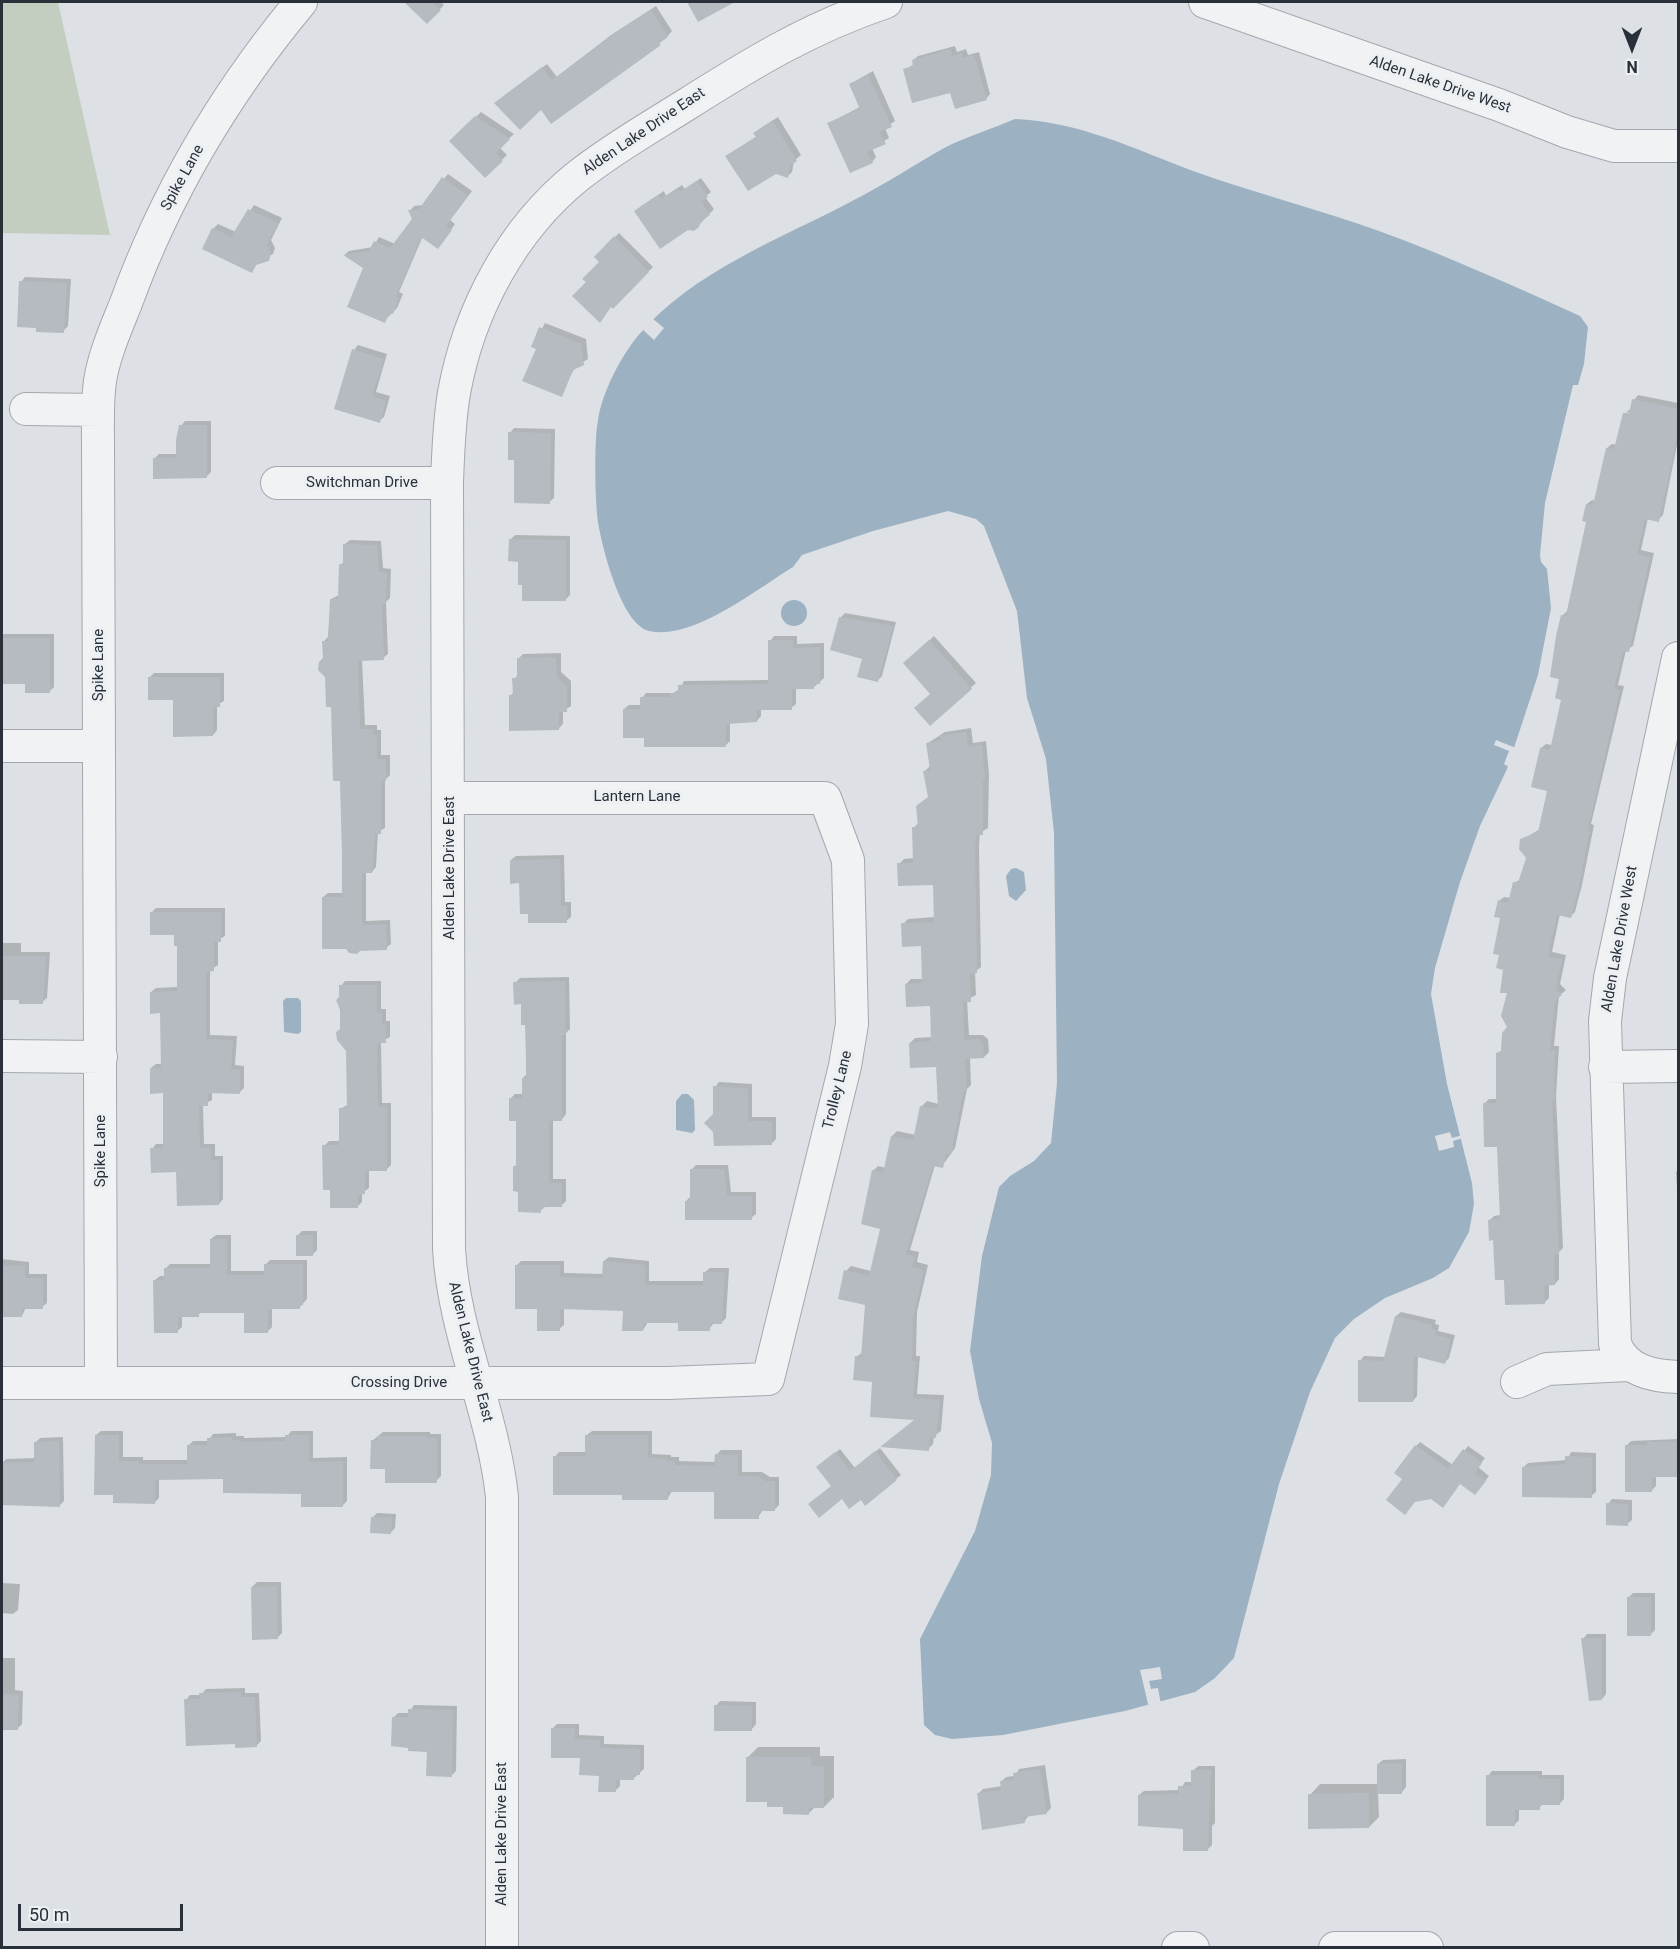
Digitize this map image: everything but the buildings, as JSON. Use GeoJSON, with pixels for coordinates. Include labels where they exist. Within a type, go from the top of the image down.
{"type":"FeatureCollection","features":[{"type":"Feature","properties":{"kind":"street","name":"Spike Lane"},"geometry":{"type":"LineString","coordinates":[[102,1383],[98,410],[100,380],[109,348],[158,223],[242,77],[301,2]]}},
{"type":"Feature","properties":{"kind":"street","name":"Alden Lake Drive East"},"geometry":{"type":"LineString","coordinates":[[502,1947],[502,1497],[492,1440],[454,1297],[449,1249],[450,798],[447,483],[454,395],[471,329],[497,273],[539,215],[577,177],[732,74],[801,35],[886,2]]}},
{"type":"Feature","properties":{"kind":"street","name":"Alden Lake Drive West"},"geometry":{"type":"LineString","coordinates":[[1205,2],[1499,105],[1567,132],[1614,146],[1678,146]]}},
{"type":"Feature","properties":{"kind":"street"},"geometry":{"type":"LineString","coordinates":[[26,409],[98,410]]}},
{"type":"Feature","properties":{"kind":"street","name":"Switchman Drive"},"geometry":{"type":"LineString","coordinates":[[278,483],[447,483]]}},
{"type":"Feature","properties":{"kind":"street","name":"Alden Lake Drive West"},"geometry":{"type":"LineString","coordinates":[[1628,1365],[1619,1354],[1613,1330],[1605,1021],[1610,978],[1668,749],[1678,658]]}},
{"type":"Feature","properties":{"kind":"street"},"geometry":{"type":"LineString","coordinates":[[2,746],[99,746]]}},
{"type":"Feature","properties":{"kind":"street","name":"Lantern Lane"},"geometry":{"type":"LineString","coordinates":[[450,798],[825,798]]}},
{"type":"Feature","properties":{"kind":"street","name":"Trolley Lane"},"geometry":{"type":"LineString","coordinates":[[768,1379],[845,1066],[852,1024],[848,860],[825,798]]}},
{"type":"Feature","properties":{"kind":"street"},"geometry":{"type":"LineString","coordinates":[[2,1056],[101,1057]]}},
{"type":"Feature","properties":{"kind":"street"},"geometry":{"type":"LineString","coordinates":[[1605,1067],[1678,1066]]}},
{"type":"Feature","properties":{"kind":"street"},"geometry":{"type":"LineString","coordinates":[[1516,1382],[1548,1369],[1628,1365],[1656,1375],[1678,1377]]}},
{"type":"Feature","properties":{"kind":"street","name":"Crossing Drive"},"geometry":{"type":"LineString","coordinates":[[2,1383],[728,1383],[768,1379]]}},
{"type":"Feature","properties":{"kind":"street"},"geometry":{"type":"LineString","coordinates":[[1178,1947],[1193,1947]]}},
{"type":"Feature","properties":{"kind":"street"},"geometry":{"type":"LineString","coordinates":[[1335,1947],[1426,1947]]}},
{"type":"Feature","properties":{"kind":"green space"},"geometry":{"type":"Polygon","coordinates":[[[2,2],[58,2],[110,235],[2,233],[2,2]]]}},
{"type":"Feature","properties":{"kind":"water"},"geometry":{"type":"Polygon","coordinates":[[[1015,119],[1061,125],[1083,131],[1128,145],[1216,179],[1379,231],[1455,261],[1580,316],[1588,327],[1584,364],[1578,385],[1573,385],[1545,503],[1540,555],[1541,562],[1547,569],[1551,608],[1538,675],[1507,769],[1480,826],[1460,882],[1435,968],[1431,994],[1447,1084],[1472,1183],[1474,1204],[1469,1232],[1449,1268],[1433,1278],[1385,1298],[1354,1319],[1335,1338],[1310,1392],[1279,1484],[1234,1658],[1215,1678],[1195,1692],[1125,1711],[1003,1735],[952,1739],[935,1735],[924,1725],[920,1639],[975,1531],[991,1475],[992,1443],[979,1399],[970,1351],[982,1256],[999,1187],[1010,1176],[1034,1161],[1051,1143],[1057,1083],[1054,833],[1046,759],[1027,698],[1017,611],[984,526],[976,519],[948,511],[873,531],[802,555],[793,567],[743,600],[704,621],[666,632],[649,631],[639,625],[630,615],[614,583],[604,549],[597,512],[596,442],[603,399],[624,355],[659,314],[684,293],[739,258],[866,194],[946,147],[1015,119]]]}},
{"type":"Feature","properties":{"kind":"water"},"geometry":{"type":"Polygon","coordinates":[[[794,600],[803,604],[807,613],[803,622],[794,626],[785,622],[781,613],[785,604],[794,600]]]}},
{"type":"Feature","properties":{"kind":"water"},"geometry":{"type":"Polygon","coordinates":[[[1016,868],[1024,872],[1026,890],[1016,901],[1009,896],[1006,876],[1011,869],[1016,868]]]}},
{"type":"Feature","properties":{"kind":"water"},"geometry":{"type":"Polygon","coordinates":[[[286,998],[298,998],[301,1001],[301,1032],[298,1034],[284,1032],[283,1001],[286,998]]]}},
{"type":"Feature","properties":{"kind":"water"},"geometry":{"type":"Polygon","coordinates":[[[682,1094],[688,1094],[694,1100],[695,1130],[692,1133],[676,1130],[676,1101],[682,1094]]]}},
{"type":"Feature","properties":{"kind":"pier"},"geometry":{"type":"Polygon","coordinates":[[[652,318],[664,328],[654,340],[642,329],[652,318]]]}},
{"type":"Feature","properties":{"kind":"pier"},"geometry":{"type":"Polygon","coordinates":[[[1496,740],[1516,748],[1509,767],[1504,764],[1509,751],[1494,745],[1496,740]]]}},
{"type":"Feature","properties":{"kind":"pier"},"geometry":{"type":"Polygon","coordinates":[[[1450,1132],[1452,1138],[1463,1135],[1463,1138],[1453,1141],[1454,1147],[1439,1151],[1435,1136],[1450,1132]]]}},
{"type":"Feature","properties":{"kind":"pier"},"geometry":{"type":"Polygon","coordinates":[[[1160,1667],[1162,1679],[1149,1681],[1151,1689],[1158,1688],[1161,1705],[1149,1708],[1140,1670],[1160,1667]]]}}]}
